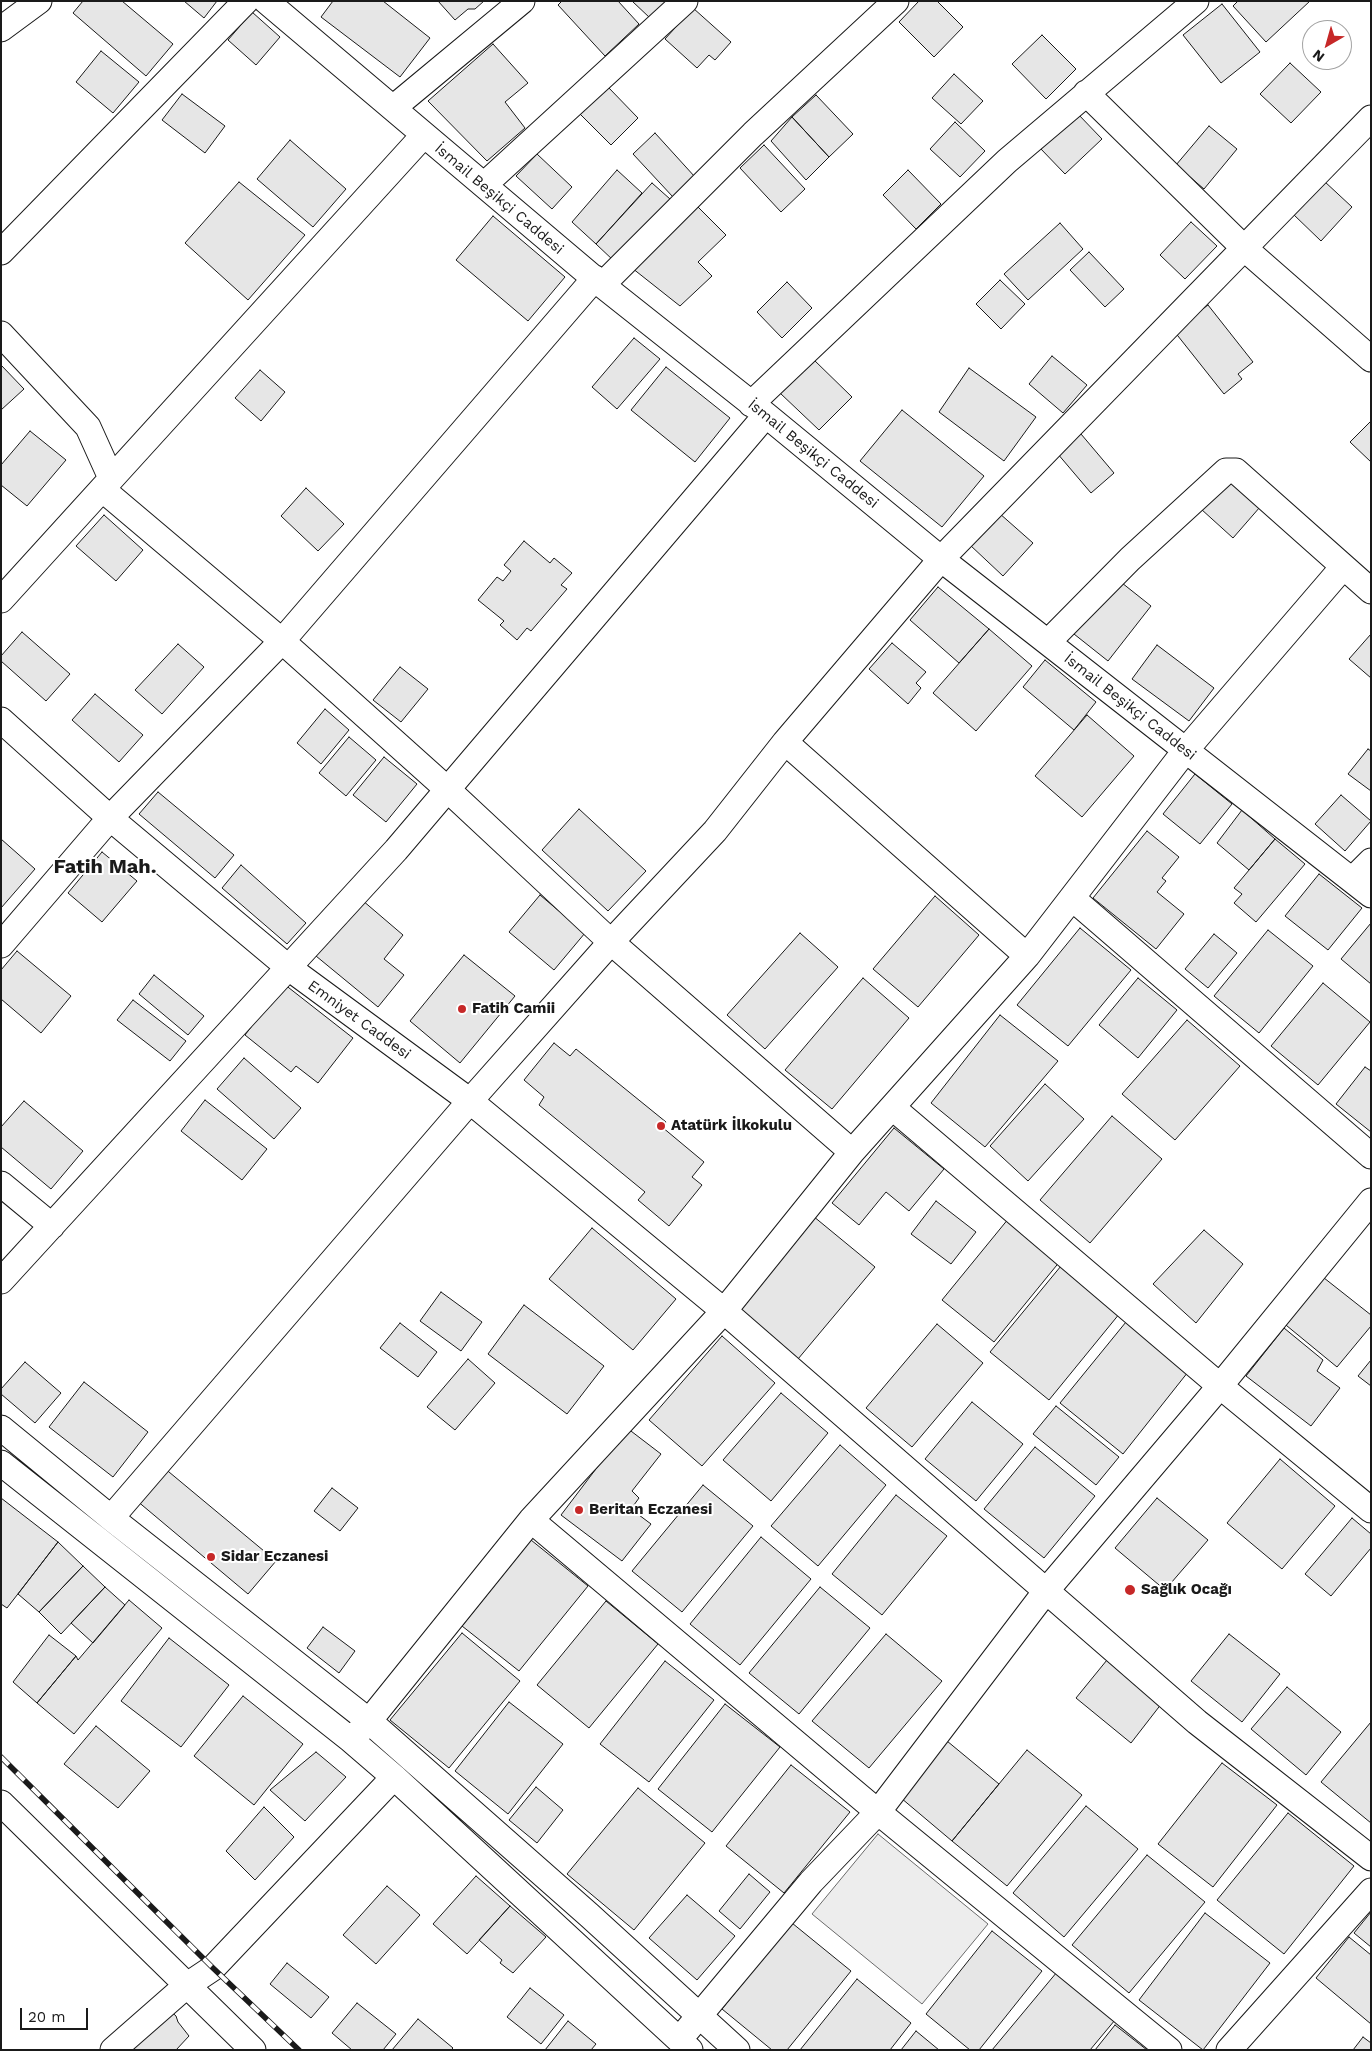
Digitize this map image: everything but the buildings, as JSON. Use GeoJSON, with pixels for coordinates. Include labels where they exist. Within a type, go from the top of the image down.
{"type":"FeatureCollection","features":[{"type":"Feature","properties":{"kind":"street"},"geometry":{"type":"LineString","coordinates":[[1,29],[39,1]]}},
{"type":"Feature","properties":{"kind":"street"},"geometry":{"type":"LineString","coordinates":[[1,252],[246,1]]}},
{"type":"Feature","properties":{"kind":"street","name":"İsmail Beşikçi Caddesi"},"geometry":{"type":"LineString","coordinates":[[266,1],[393,108],[423,136],[598,282],[759,410],[941,559],[1361,888]]}},
{"type":"Feature","properties":{"kind":"street"},"geometry":{"type":"LineString","coordinates":[[393,108],[522,1]]}},
{"type":"Feature","properties":{"kind":"street"},"geometry":{"type":"LineString","coordinates":[[484,186],[685,1]]}},
{"type":"Feature","properties":{"kind":"street"},"geometry":{"type":"LineString","coordinates":[[1,945],[110,818],[282,641],[598,282],[896,1]]}},
{"type":"Feature","properties":{"kind":"street"},"geometry":{"type":"LineString","coordinates":[[1,1281],[396,850],[759,410],[1000,168],[1196,1]]}},
{"type":"Feature","properties":{"kind":"street"},"geometry":{"type":"LineString","coordinates":[[1086,93],[1108,112],[1244,248],[1371,359]]}},
{"type":"Feature","properties":{"kind":"street"},"geometry":{"type":"LineString","coordinates":[[111,1518],[470,1101],[611,942],[715,831],[785,742],[941,559],[1371,118]]}},
{"type":"Feature","properties":{"kind":"street"},"geometry":{"type":"LineString","coordinates":[[1,600],[423,136]]}},
{"type":"Feature","properties":{"kind":"street"},"geometry":{"type":"LineString","coordinates":[[1,334],[88,427],[106,483],[447,789],[611,942],[852,1152]]}},
{"type":"Feature","properties":{"kind":"street"},"geometry":{"type":"LineString","coordinates":[[1048,642],[1130,559],[1226,471],[1236,471],[1371,591]]}},
{"type":"Feature","properties":{"kind":"street"},"geometry":{"type":"LineString","coordinates":[[351,1740],[369,1721],[531,1520],[724,1311],[852,1152],[1027,956],[1185,751],[1343,567]]}},
{"type":"Feature","properties":{"kind":"street","name":"Emniyet Caddesi"},"geometry":{"type":"LineString","coordinates":[[1,720],[110,818],[289,968],[470,1101],[724,1311],[1197,1722],[1371,1858]]}},
{"type":"Feature","properties":{"kind":"street"},"geometry":{"type":"LineString","coordinates":[[785,742],[1027,956]]}},
{"type":"Feature","properties":{"kind":"street"},"geometry":{"type":"LineString","coordinates":[[1361,888],[1371,861]]}},
{"type":"Feature","properties":{"kind":"street"},"geometry":{"type":"LineString","coordinates":[[1072,898],[1371,1156]]}},
{"type":"Feature","properties":{"kind":"street"},"geometry":{"type":"LineString","coordinates":[[893,1108],[1220,1386],[1371,1510]]}},
{"type":"Feature","properties":{"kind":"street"},"geometry":{"type":"LineString","coordinates":[[1,1184],[52,1226]]}},
{"type":"Feature","properties":{"kind":"street"},"geometry":{"type":"LineString","coordinates":[[1,1463],[351,1740],[394,1777],[685,2045],[700,2016],[811,1882],[878,1812],[1046,1591],[1220,1386],[1371,1201]]}},
{"type":"Feature","properties":{"kind":"street"},"geometry":{"type":"LineString","coordinates":[[1,1428],[111,1518],[369,1721],[590,1915],[737,2050]]}},
{"type":"Feature","properties":{"kind":"street"},"geometry":{"type":"LineString","coordinates":[[531,1520],[878,1812],[1169,2050]]}},
{"type":"Feature","properties":{"kind":"street"},"geometry":{"type":"LineString","coordinates":[[113,2050],[186,1986],[212,1968],[394,1777]]}},
{"type":"Feature","properties":{"kind":"street"},"geometry":{"type":"LineString","coordinates":[[1,1803],[253,2050]]}},
{"type":"Feature","properties":{"kind":"street"},"geometry":{"type":"LineString","coordinates":[[1229,2050],[1371,1891]]}},
{"type":"Feature","properties":{"kind":"shaded area"},"geometry":{"type":"Polygon","coordinates":[[[878,1834],[988,1924],[922,2004],[812,1914],[878,1834]]]}},
{"type":"Feature","properties":{"kind":"railway"},"geometry":{"type":"LineString","coordinates":[[1,1757],[213,1968],[299,2050]]}},
{"type":"Feature","properties":{"kind":"place","name":"Fatih Camii"},"geometry":{"type":"Point","coordinates":[462,1009]}},
{"type":"Feature","properties":{"kind":"place","name":"Atatürk İlkokulu"},"geometry":{"type":"Point","coordinates":[661,1126]}},
{"type":"Feature","properties":{"kind":"place","name":"Beritan Eczanesi"},"geometry":{"type":"Point","coordinates":[579,1510]}},
{"type":"Feature","properties":{"kind":"place","name":"Sidar Eczanesi"},"geometry":{"type":"Point","coordinates":[211,1557]}},
{"type":"Feature","properties":{"kind":"place","name":"Sağlık Ocağı"},"geometry":{"type":"Point","coordinates":[1130,1590]}},
{"type":"Feature","properties":{"kind":"district","name":"Fatih Mah."},"geometry":{"type":"Point","coordinates":[105,867]}}]}
